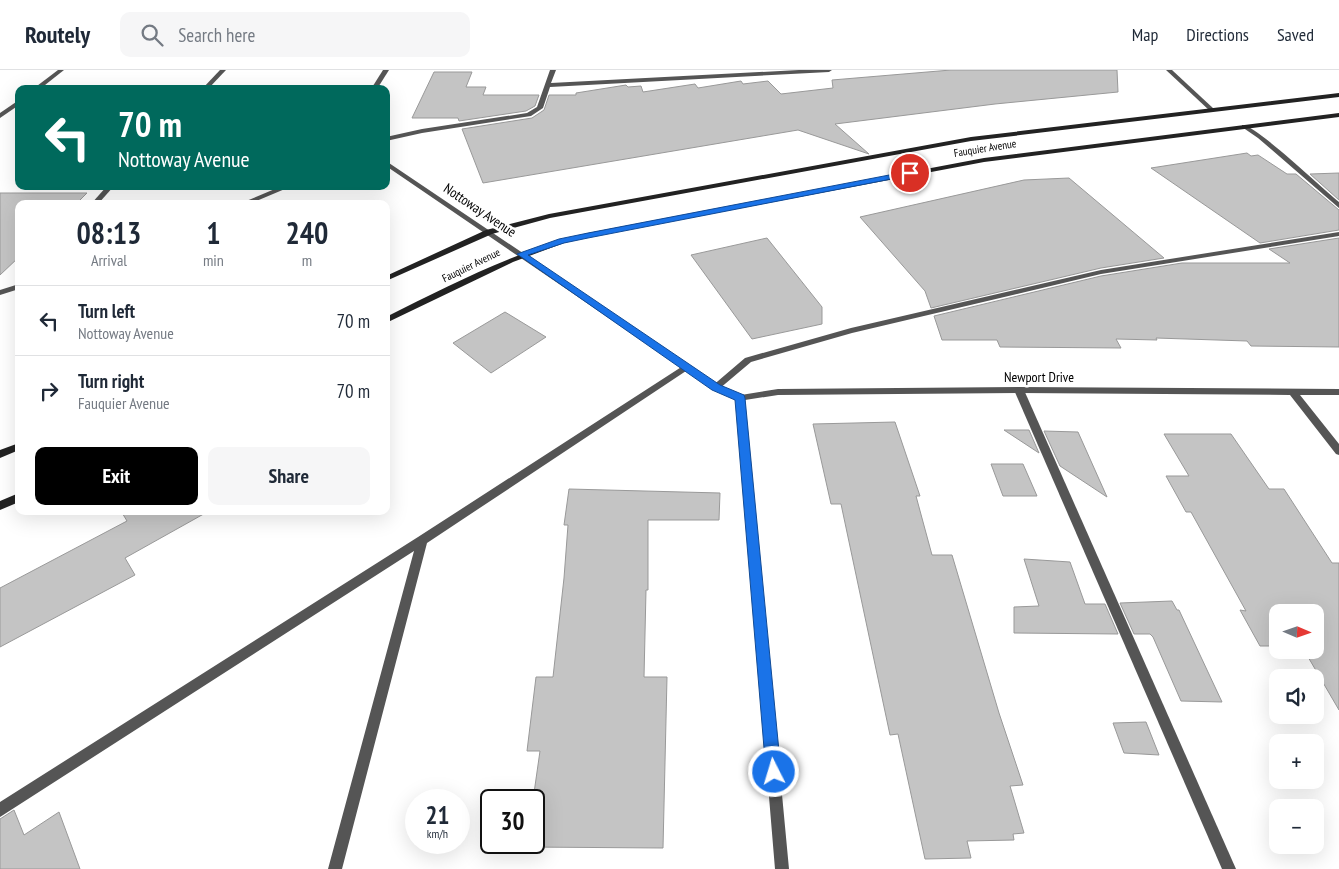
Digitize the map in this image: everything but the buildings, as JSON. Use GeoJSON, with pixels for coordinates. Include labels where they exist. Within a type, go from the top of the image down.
{"type":"FeatureCollection","features":[{"type":"Feature","properties":{"kind":"street"},"geometry":{"type":"LineString","coordinates":[[41,85],[60,70]]}},
{"type":"Feature","properties":{"kind":"street"},"geometry":{"type":"LineString","coordinates":[[209,85],[224,70]]}},
{"type":"Feature","properties":{"kind":"street"},"geometry":{"type":"LineString","coordinates":[[377,85],[386,70]]}},
{"type":"Feature","properties":{"kind":"street"},"geometry":{"type":"LineString","coordinates":[[390,138],[529,115],[540,108],[553,70]]}},
{"type":"Feature","properties":{"kind":"street"},"geometry":{"type":"LineString","coordinates":[[549,85],[830,70]]}},
{"type":"Feature","properties":{"kind":"street"},"geometry":{"type":"LineString","coordinates":[[1169,70],[1212,110]]}},
{"type":"Feature","properties":{"kind":"street","name":"Fauquier Avenue"},"geometry":{"type":"LineString","coordinates":[[390,277],[489,232],[558,214],[971,139],[1339,95]]}},
{"type":"Feature","properties":{"kind":"street"},"geometry":{"type":"LineString","coordinates":[[0,116],[15,105]]}},
{"type":"Feature","properties":{"kind":"street","name":"Fauquier Avenue"},"geometry":{"type":"LineString","coordinates":[[390,318],[521,254],[562,241],[598,233],[984,160],[1339,115]]}},
{"type":"Feature","properties":{"kind":"street"},"geometry":{"type":"LineString","coordinates":[[1244,126],[1260,137],[1339,206]]}},
{"type":"Feature","properties":{"kind":"street","name":"Nottoway Avenue"},"geometry":{"type":"LineString","coordinates":[[390,166],[716,387],[740,398]]}},
{"type":"Feature","properties":{"kind":"street"},"geometry":{"type":"LineString","coordinates":[[98,200],[107,190]]}},
{"type":"Feature","properties":{"kind":"street"},"geometry":{"type":"LineString","coordinates":[[252,200],[279,190]]}},
{"type":"Feature","properties":{"kind":"street"},"geometry":{"type":"LineString","coordinates":[[716,387],[748,360],[851,331],[1101,272],[1339,234]]}},
{"type":"Feature","properties":{"kind":"street"},"geometry":{"type":"LineString","coordinates":[[0,293],[15,287]]}},
{"type":"Feature","properties":{"kind":"street"},"geometry":{"type":"LineString","coordinates":[[0,810],[422,540],[686,367]]}},
{"type":"Feature","properties":{"kind":"street"},"geometry":{"type":"LineString","coordinates":[[1019,390],[1229,869]]}},
{"type":"Feature","properties":{"kind":"street","name":"Newport Drive"},"geometry":{"type":"LineString","coordinates":[[740,398],[778,392],[1019,390],[1339,392]]}},
{"type":"Feature","properties":{"kind":"street"},"geometry":{"type":"LineString","coordinates":[[1292,392],[1339,451]]}},
{"type":"Feature","properties":{"kind":"street"},"geometry":{"type":"LineString","coordinates":[[740,398],[782,869]]}},
{"type":"Feature","properties":{"kind":"street"},"geometry":{"type":"LineString","coordinates":[[0,454],[15,448]]}},
{"type":"Feature","properties":{"kind":"street"},"geometry":{"type":"LineString","coordinates":[[0,506],[15,499]]}},
{"type":"Feature","properties":{"kind":"street"},"geometry":{"type":"LineString","coordinates":[[335,869],[422,540]]}},
{"type":"Feature","properties":{"kind":"route"},"geometry":{"type":"LineString","coordinates":[[774,772],[744,424],[740,398],[716,387],[521,254],[588,235],[910,173]]}}]}
